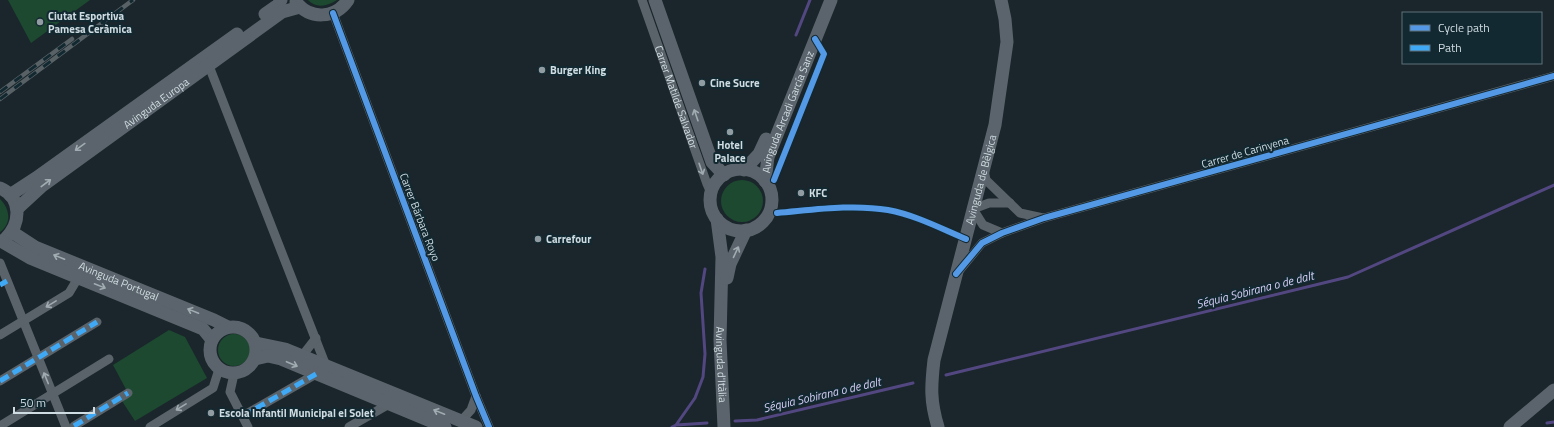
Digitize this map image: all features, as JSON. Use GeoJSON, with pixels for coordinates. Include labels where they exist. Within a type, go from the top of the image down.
{"type":"FeatureCollection","features":[{"type":"Feature","properties":{"kind":"main road","name":"Avinguda Europa"},"geometry":{"type":"LineString","coordinates":[[5,192],[49,169],[271,9],[281,0]]}},
{"type":"Feature","properties":{"kind":"main road"},"geometry":{"type":"LineString","coordinates":[[298,4],[308,12],[316,15],[324,15],[333,13],[341,8],[348,0]]}},
{"type":"Feature","properties":{"kind":"main road","name":"Carrer Matilde Salvador"},"geometry":{"type":"LineString","coordinates":[[656,0],[712,162],[724,175]]}},
{"type":"Feature","properties":{"kind":"main road","name":"Avinguda Arcadi García Sanz"},"geometry":{"type":"LineString","coordinates":[[744,170],[759,154],[822,0]]}},
{"type":"Feature","properties":{"kind":"main road","name":"Avinguda Arcadi García Sanz"},"geometry":{"type":"LineString","coordinates":[[765,181],[768,157],[831,0]]}},
{"type":"Feature","properties":{"kind":"main road","name":"Avinguda de Bèlgica"},"geometry":{"type":"LineString","coordinates":[[938,427],[933,410],[931,386],[934,360],[995,124],[1007,42],[1001,0]]}},
{"type":"Feature","properties":{"kind":"main road","name":"Avinguda Europa"},"geometry":{"type":"LineString","coordinates":[[17,209],[42,186],[282,12],[298,4]]}},
{"type":"Feature","properties":{"kind":"main road"},"geometry":{"type":"LineString","coordinates":[[733,170],[744,170],[755,173],[765,181],[772,198],[770,211],[767,217],[758,226],[746,230],[730,229],[717,219],[710,203],[711,193],[716,183],[724,175],[733,170]]}},
{"type":"Feature","properties":{"kind":"main road"},"geometry":{"type":"LineString","coordinates":[[1,241],[12,232],[17,221],[15,201],[5,192]]}},
{"type":"Feature","properties":{"kind":"main road","name":"Avinguda d'Itàlia"},"geometry":{"type":"LineString","coordinates":[[717,219],[722,258],[720,340],[724,427]]}},
{"type":"Feature","properties":{"kind":"main road","name":"Avinguda d'Itàlia"},"geometry":{"type":"LineString","coordinates":[[721,301],[730,264],[746,230]]}},
{"type":"Feature","properties":{"kind":"main road","name":"Avinguda Portugal"},"geometry":{"type":"LineString","coordinates":[[12,232],[35,247],[228,327]]}},
{"type":"Feature","properties":{"kind":"main road","name":"Avinguda Portugal"},"geometry":{"type":"LineString","coordinates":[[1,241],[30,258],[203,329],[212,340]]}},
{"type":"Feature","properties":{"kind":"main road"},"geometry":{"type":"LineString","coordinates":[[228,327],[235,327],[248,332],[256,343],[257,348],[255,359],[247,370],[234,374],[226,373],[211,359],[210,346],[212,340],[216,334],[228,327]]}},
{"type":"Feature","properties":{"kind":"main road"},"geometry":{"type":"LineString","coordinates":[[256,343],[285,349],[302,356],[321,370],[389,404],[446,427]]}},
{"type":"Feature","properties":{"kind":"main road"},"geometry":{"type":"LineString","coordinates":[[255,359],[268,356],[321,370],[476,427]]}},
{"type":"Feature","properties":{"kind":"main road"},"geometry":{"type":"LineString","coordinates":[[1510,427],[1554,390]]}},
{"type":"Feature","properties":{"kind":"street","name":"Carrer Matilde Salvador"},"geometry":{"type":"LineString","coordinates":[[642,0],[706,184],[711,193]]}},
{"type":"Feature","properties":{"kind":"street","name":"Carrer Bárbara Royo"},"geometry":{"type":"LineString","coordinates":[[333,13],[476,396],[489,427]]}},
{"type":"Feature","properties":{"kind":"street"},"geometry":{"type":"LineString","coordinates":[[209,66],[316,338],[321,370],[242,416]]}},
{"type":"Feature","properties":{"kind":"street","name":"Carrer de Carinyena"},"geometry":{"type":"LineString","coordinates":[[956,274],[982,243],[1002,233],[1044,218],[1554,76]]}},
{"type":"Feature","properties":{"kind":"street","name":"Carrer de Carinyena"},"geometry":{"type":"LineString","coordinates":[[984,170],[986,180],[1020,213],[1044,218]]}},
{"type":"Feature","properties":{"kind":"street"},"geometry":{"type":"LineString","coordinates":[[1002,233],[983,225],[973,209],[989,204],[1010,203]]}},
{"type":"Feature","properties":{"kind":"street"},"geometry":{"type":"LineString","coordinates":[[0,264],[3,283],[23,321],[52,394],[70,427],[128,393]]}},
{"type":"Feature","properties":{"kind":"street"},"geometry":{"type":"LineString","coordinates":[[0,335],[69,293],[78,278]]}},
{"type":"Feature","properties":{"kind":"street"},"geometry":{"type":"LineString","coordinates":[[0,381],[98,322]]}},
{"type":"Feature","properties":{"kind":"street"},"geometry":{"type":"LineString","coordinates":[[302,356],[316,338]]}},
{"type":"Feature","properties":{"kind":"street"},"geometry":{"type":"LineString","coordinates":[[0,426],[109,359]]}},
{"type":"Feature","properties":{"kind":"street"},"geometry":{"type":"LineString","coordinates":[[150,427],[213,388],[220,369]]}},
{"type":"Feature","properties":{"kind":"street"},"geometry":{"type":"LineString","coordinates":[[234,374],[230,392],[248,427]]}},
{"type":"Feature","properties":{"kind":"street"},"geometry":{"type":"LineString","coordinates":[[213,388],[230,392]]}},
{"type":"Feature","properties":{"kind":"street"},"geometry":{"type":"LineString","coordinates":[[461,421],[471,410],[476,396]]}},
{"type":"Feature","properties":{"kind":"street"},"geometry":{"type":"LineString","coordinates":[[349,427],[389,404]]}},
{"type":"Feature","properties":{"kind":"green space","name":"Ciutat Esportiva Pamesa Ceràmica"},"geometry":{"type":"Polygon","coordinates":[[[8,0],[90,0],[31,43],[8,0]]]}},
{"type":"Feature","properties":{"kind":"green space"},"geometry":{"type":"Polygon","coordinates":[[[308,0],[337,0],[330,4],[318,6],[308,0]]]}},
{"type":"Feature","properties":{"kind":"green space"},"geometry":{"type":"Polygon","coordinates":[[[738,180],[746,180],[754,183],[760,189],[763,201],[760,213],[754,219],[746,222],[738,222],[730,219],[724,213],[721,205],[721,197],[724,189],[730,183],[738,180]]]}},
{"type":"Feature","properties":{"kind":"green space"},"geometry":{"type":"Polygon","coordinates":[[[0,199],[8,211],[8,220],[0,232],[0,199]]]}},
{"type":"Feature","properties":{"kind":"green space"},"geometry":{"type":"Polygon","coordinates":[[[169,330],[185,337],[207,378],[135,421],[122,401],[128,393],[113,365],[169,330]]]}},
{"type":"Feature","properties":{"kind":"green space"},"geometry":{"type":"Polygon","coordinates":[[[231,334],[237,334],[247,341],[250,350],[249,356],[243,363],[237,366],[231,366],[221,359],[218,353],[218,347],[225,337],[231,334]]]}},
{"type":"Feature","properties":{"kind":"waterway"},"geometry":{"type":"LineString","coordinates":[[796,35],[810,0]]}},
{"type":"Feature","properties":{"kind":"waterway","name":"Séquia Sobirana o de dalt"},"geometry":{"type":"LineString","coordinates":[[946,375],[1348,277],[1554,185]]}},
{"type":"Feature","properties":{"kind":"waterway"},"geometry":{"type":"LineString","coordinates":[[676,425],[695,398],[703,377],[705,354],[701,293],[705,269]]}},
{"type":"Feature","properties":{"kind":"waterway","name":"Séquia Sobirana o de dalt"},"geometry":{"type":"LineString","coordinates":[[735,421],[757,420],[913,383]]}},
{"type":"Feature","properties":{"kind":"waterway"},"geometry":{"type":"LineString","coordinates":[[1547,423],[1554,422]]}},
{"type":"Feature","properties":{"kind":"waterway"},"geometry":{"type":"LineString","coordinates":[[672,427],[676,425],[707,423]]}},
{"type":"Feature","properties":{"kind":"railway"},"geometry":{"type":"LineString","coordinates":[[0,99],[133,0]]}},
{"type":"Feature","properties":{"kind":"railway"},"geometry":{"type":"LineString","coordinates":[[0,92],[72,39]]}},
{"type":"Feature","properties":{"kind":"marked path"},"geometry":{"type":"LineString","coordinates":[[0,285],[7,281]]}},
{"type":"Feature","properties":{"kind":"marked path"},"geometry":{"type":"LineString","coordinates":[[0,381],[97,322]]}},
{"type":"Feature","properties":{"kind":"marked path"},"geometry":{"type":"LineString","coordinates":[[243,416],[316,374]]}},
{"type":"Feature","properties":{"kind":"marked path"},"geometry":{"type":"LineString","coordinates":[[74,426],[128,393]]}},
{"type":"Feature","properties":{"kind":"cycle path"},"geometry":{"type":"LineString","coordinates":[[333,13],[476,396],[489,427]]}},
{"type":"Feature","properties":{"kind":"cycle path"},"geometry":{"type":"LineString","coordinates":[[774,180],[824,54],[815,39]]}},
{"type":"Feature","properties":{"kind":"cycle path"},"geometry":{"type":"LineString","coordinates":[[956,274],[982,243],[1002,233],[1044,218],[1554,76]]}},
{"type":"Feature","properties":{"kind":"cycle path"},"geometry":{"type":"LineString","coordinates":[[777,213],[818,209],[874,208],[898,212],[918,218],[966,239]]}},
{"type":"Feature","properties":{"kind":"place","name":"Ciutat Esportiva Pamesa Ceràmica"},"geometry":{"type":"Point","coordinates":[40,22]}},
{"type":"Feature","properties":{"kind":"place","name":"Burger King"},"geometry":{"type":"Point","coordinates":[542,70]}},
{"type":"Feature","properties":{"kind":"place","name":"Cine Sucre"},"geometry":{"type":"Point","coordinates":[702,83]}},
{"type":"Feature","properties":{"kind":"place","name":"Hotel Palace"},"geometry":{"type":"Point","coordinates":[730,132]}},
{"type":"Feature","properties":{"kind":"place","name":"KFC"},"geometry":{"type":"Point","coordinates":[801,193]}},
{"type":"Feature","properties":{"kind":"place","name":"Carrefour"},"geometry":{"type":"Point","coordinates":[538,239]}},
{"type":"Feature","properties":{"kind":"place","name":"Escola Infantil Municipal el Solet"},"geometry":{"type":"Point","coordinates":[211,413]}}]}
